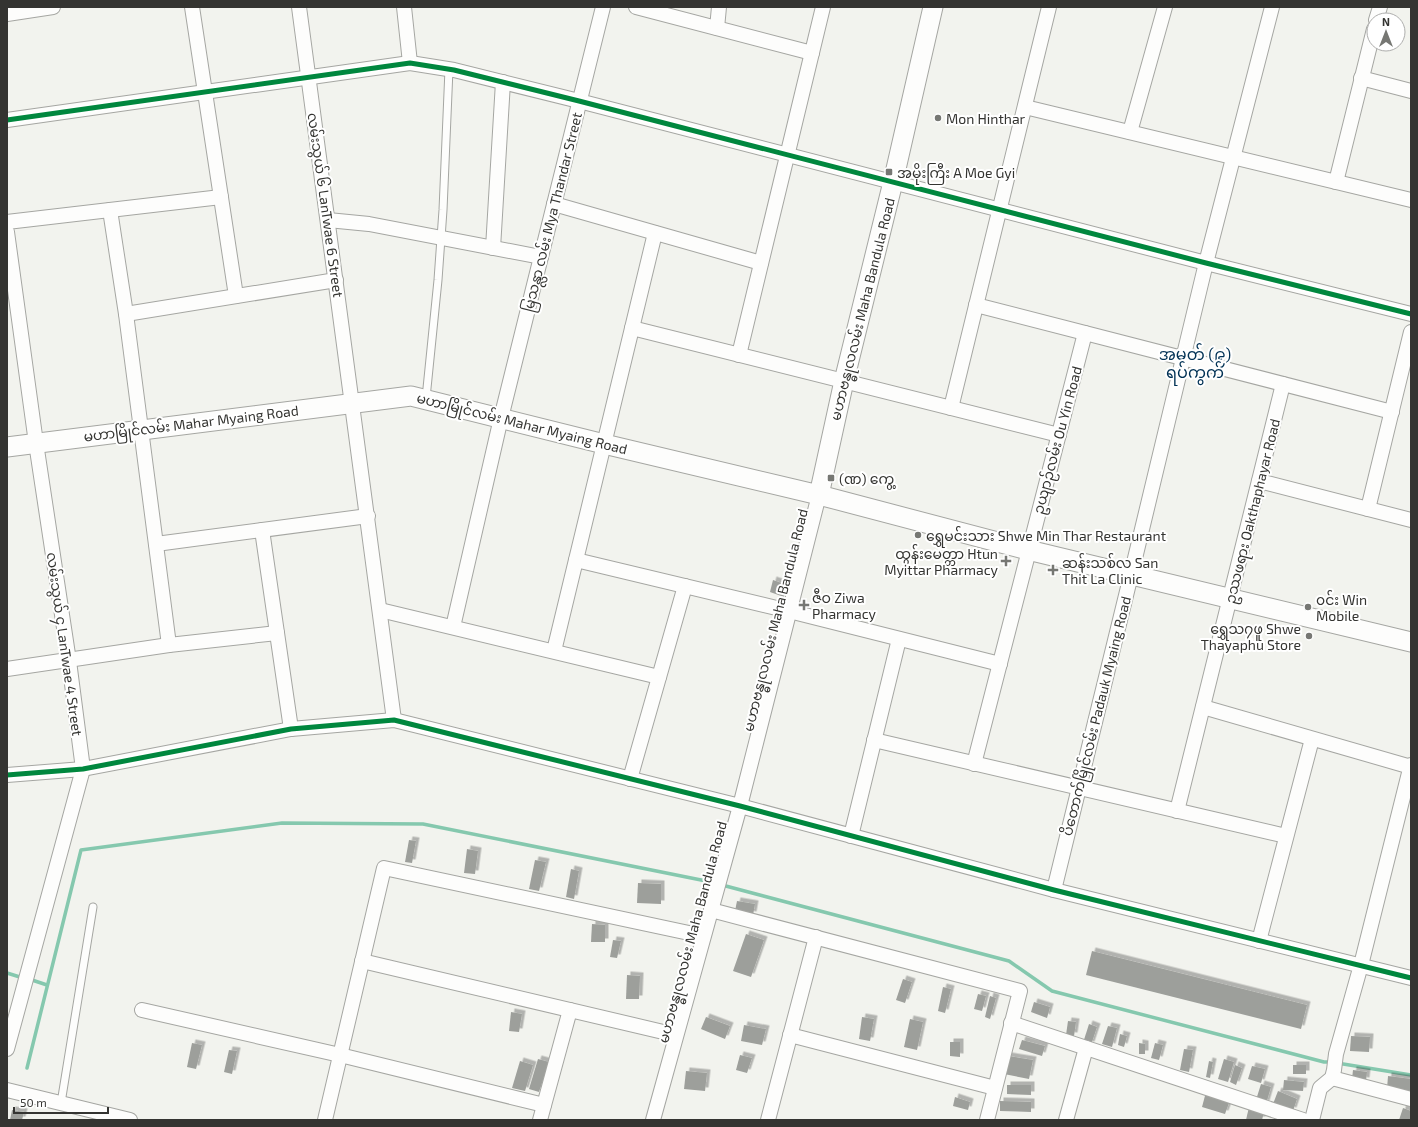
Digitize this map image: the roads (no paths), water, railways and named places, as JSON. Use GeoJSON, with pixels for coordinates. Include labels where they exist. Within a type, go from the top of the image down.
{"type":"FeatureCollection","features":[{"type":"Feature","properties":{"kind":"street"},"geometry":{"type":"LineString","coordinates":[[7,14],[53,7]]}},
{"type":"Feature","properties":{"kind":"street"},"geometry":{"type":"LineString","coordinates":[[192,7],[236,296]]}},
{"type":"Feature","properties":{"kind":"street","name":"လမ်းသွယ် ၆ LanTwae 6 Street"},"geometry":{"type":"LineString","coordinates":[[299,7],[394,720]]}},
{"type":"Feature","properties":{"kind":"street"},"geometry":{"type":"LineString","coordinates":[[404,7],[410,63]]}},
{"type":"Feature","properties":{"kind":"street","name":"မြသန္လာ လမ်း Mya Thandar Street"},"geometry":{"type":"LineString","coordinates":[[453,627],[501,418],[603,7]]}},
{"type":"Feature","properties":{"kind":"street"},"geometry":{"type":"LineString","coordinates":[[636,7],[812,53]]}},
{"type":"Feature","properties":{"kind":"street"},"geometry":{"type":"LineString","coordinates":[[717,28],[720,7]]}},
{"type":"Feature","properties":{"kind":"street"},"geometry":{"type":"LineString","coordinates":[[739,355],[823,7]]}},
{"type":"Feature","properties":{"kind":"street","name":"မဟာဗန္ဓုလလမ်း Maha Bandula Road"},"geometry":{"type":"LineString","coordinates":[[653,1120],[740,806],[819,495],[844,381],[893,182],[933,7]]}},
{"type":"Feature","properties":{"kind":"street"},"geometry":{"type":"LineString","coordinates":[[952,408],[1049,7]]}},
{"type":"Feature","properties":{"kind":"street"},"geometry":{"type":"LineString","coordinates":[[1130,132],[1164,7]]}},
{"type":"Feature","properties":{"kind":"street","name":"ပိတောက်မြိုင်လမ်း Padauk Myaing Road"},"geometry":{"type":"LineString","coordinates":[[1054,890],[1206,263],[1272,7]]}},
{"type":"Feature","properties":{"kind":"street"},"geometry":{"type":"LineString","coordinates":[[1336,182],[1368,52]]}},
{"type":"Feature","properties":{"kind":"street"},"geometry":{"type":"LineString","coordinates":[[7,120],[410,63],[449,69],[579,101],[1206,263],[1411,314]]}},
{"type":"Feature","properties":{"kind":"street"},"geometry":{"type":"LineString","coordinates":[[1361,78],[1411,91]]}},
{"type":"Feature","properties":{"kind":"street"},"geometry":{"type":"LineString","coordinates":[[493,248],[503,82]]}},
{"type":"Feature","properties":{"kind":"street"},"geometry":{"type":"LineString","coordinates":[[1024,107],[1411,200]]}},
{"type":"Feature","properties":{"kind":"street"},"geometry":{"type":"LineString","coordinates":[[7,222],[221,197]]}},
{"type":"Feature","properties":{"kind":"street"},"geometry":{"type":"LineString","coordinates":[[554,204],[761,263]]}},
{"type":"Feature","properties":{"kind":"street"},"geometry":{"type":"LineString","coordinates":[[110,210],[126,314],[169,646]]}},
{"type":"Feature","properties":{"kind":"street"},"geometry":{"type":"LineString","coordinates":[[328,220],[369,224],[541,257]]}},
{"type":"Feature","properties":{"kind":"street","name":"လမ်းသွယ် ၄ LanTwae 4 Street"},"geometry":{"type":"LineString","coordinates":[[7,232],[83,769],[7,1049]]}},
{"type":"Feature","properties":{"kind":"street"},"geometry":{"type":"LineString","coordinates":[[554,651],[655,233]]}},
{"type":"Feature","properties":{"kind":"street"},"geometry":{"type":"LineString","coordinates":[[126,314],[336,280]]}},
{"type":"Feature","properties":{"kind":"street"},"geometry":{"type":"LineString","coordinates":[[976,305],[1392,412]]}},
{"type":"Feature","properties":{"kind":"street"},"geometry":{"type":"LineString","coordinates":[[632,328],[1059,435]]}},
{"type":"Feature","properties":{"kind":"street"},"geometry":{"type":"LineString","coordinates":[[1368,509],[1411,332]]}},
{"type":"Feature","properties":{"kind":"street","name":"ဥယျာဉ်လမ်း Ou Yin Road"},"geometry":{"type":"LineString","coordinates":[[974,764],[1085,333]]}},
{"type":"Feature","properties":{"kind":"street","name":"ဥဿဖရား Oakthaphayar Road"},"geometry":{"type":"LineString","coordinates":[[1177,811],[1283,384]]}},
{"type":"Feature","properties":{"kind":"street","name":"မဟာမြိုင်လမ်း Mahar Myaing Road"},"geometry":{"type":"LineString","coordinates":[[7,446],[411,396],[819,495],[1028,550],[1411,642]]}},
{"type":"Feature","properties":{"kind":"street"},"geometry":{"type":"LineString","coordinates":[[1259,481],[1411,520]]}},
{"type":"Feature","properties":{"kind":"street"},"geometry":{"type":"LineString","coordinates":[[156,544],[368,516]]}},
{"type":"Feature","properties":{"kind":"street"},"geometry":{"type":"LineString","coordinates":[[262,530],[291,729]]}},
{"type":"Feature","properties":{"kind":"street"},"geometry":{"type":"LineString","coordinates":[[576,560],[789,611],[1000,664]]}},
{"type":"Feature","properties":{"kind":"street"},"geometry":{"type":"LineString","coordinates":[[630,779],[684,586]]}},
{"type":"Feature","properties":{"kind":"street"},"geometry":{"type":"LineString","coordinates":[[380,610],[659,677]]}},
{"type":"Feature","properties":{"kind":"street"},"geometry":{"type":"LineString","coordinates":[[7,669],[169,646],[277,633]]}},
{"type":"Feature","properties":{"kind":"street"},"geometry":{"type":"LineString","coordinates":[[851,836],[899,639]]}},
{"type":"Feature","properties":{"kind":"street"},"geometry":{"type":"LineString","coordinates":[[1203,708],[1411,766],[1336,1054],[1333,1074],[1320,1088],[1312,1120]]}},
{"type":"Feature","properties":{"kind":"street"},"geometry":{"type":"LineString","coordinates":[[7,775],[83,769],[291,729],[394,720],[740,806],[1054,890],[1411,978]]}},
{"type":"Feature","properties":{"kind":"street"},"geometry":{"type":"LineString","coordinates":[[1259,940],[1312,739]]}},
{"type":"Feature","properties":{"kind":"street"},"geometry":{"type":"LineString","coordinates":[[874,740],[1286,836]]}},
{"type":"Feature","properties":{"kind":"street"},"geometry":{"type":"LineString","coordinates":[[325,1120],[384,868],[704,936]]}},
{"type":"Feature","properties":{"kind":"street"},"geometry":{"type":"LineString","coordinates":[[711,910],[1020,991],[987,1120]]}},
{"type":"Feature","properties":{"kind":"street"},"geometry":{"type":"LineString","coordinates":[[768,1120],[816,937]]}},
{"type":"Feature","properties":{"kind":"street"},"geometry":{"type":"LineString","coordinates":[[362,961],[676,1035]]}},
{"type":"Feature","properties":{"kind":"street"},"geometry":{"type":"LineString","coordinates":[[142,1010],[340,1055],[544,1105]]}},
{"type":"Feature","properties":{"kind":"street"},"geometry":{"type":"LineString","coordinates":[[540,1120],[570,1010]]}},
{"type":"Feature","properties":{"kind":"street"},"geometry":{"type":"LineString","coordinates":[[1011,1023],[1303,1120]]}},
{"type":"Feature","properties":{"kind":"street"},"geometry":{"type":"LineString","coordinates":[[790,1035],[995,1088]]}},
{"type":"Feature","properties":{"kind":"street"},"geometry":{"type":"LineString","coordinates":[[1066,1120],[1086,1048]]}},
{"type":"Feature","properties":{"kind":"street"},"geometry":{"type":"LineString","coordinates":[[1333,1074],[1411,1099]]}},
{"type":"Feature","properties":{"kind":"street"},"geometry":{"type":"LineString","coordinates":[[7,1090],[61,1103],[101,1117],[130,1120]]}},
{"type":"Feature","properties":{"kind":"lane"},"geometry":{"type":"LineString","coordinates":[[426,399],[441,238],[449,69]]}},
{"type":"Feature","properties":{"kind":"lane"},"geometry":{"type":"LineString","coordinates":[[61,1103],[93,907]]}},
{"type":"Feature","properties":{"kind":"waterway"},"geometry":{"type":"LineString","coordinates":[[27,1068],[81,850],[282,823],[423,824],[716,883]]}},
{"type":"Feature","properties":{"kind":"waterway"},"geometry":{"type":"LineString","coordinates":[[722,885],[1009,961],[1052,991],[1324,1062],[1331,1062]]}},
{"type":"Feature","properties":{"kind":"waterway"},"geometry":{"type":"LineString","coordinates":[[7,973],[23,978]]}},
{"type":"Feature","properties":{"kind":"waterway"},"geometry":{"type":"LineString","coordinates":[[29,979],[47,985]]}},
{"type":"Feature","properties":{"kind":"waterway"},"geometry":{"type":"LineString","coordinates":[[1337,1063],[1411,1075]]}},
{"type":"Feature","properties":{"kind":"place","name":"Mon Hinthar"},"geometry":{"type":"Point","coordinates":[938,118]}},
{"type":"Feature","properties":{"kind":"place","name":"အမိုးကြီး A Moe Gyi"},"geometry":{"type":"Point","coordinates":[889,172]}},
{"type":"Feature","properties":{"kind":"place","name":"(ဏ) ကွေ့"},"geometry":{"type":"Point","coordinates":[831,478]}},
{"type":"Feature","properties":{"kind":"place","name":"ရွှေမင်းသား Shwe Min Thar Restaurant"},"geometry":{"type":"Point","coordinates":[918,535]}},
{"type":"Feature","properties":{"kind":"place","name":"ထွန်းမေတ္တာ Htun Myittar Pharmacy"},"geometry":{"type":"Point","coordinates":[1006,561]}},
{"type":"Feature","properties":{"kind":"place","name":"ဆန်းသစ်လ San Thit La Clinic"},"geometry":{"type":"Point","coordinates":[1053,570]}},
{"type":"Feature","properties":{"kind":"place","name":"ဇီဝ Ziwa Pharmacy"},"geometry":{"type":"Point","coordinates":[804,605]}},
{"type":"Feature","properties":{"kind":"place","name":"၀င်း Win Mobile"},"geometry":{"type":"Point","coordinates":[1308,607]}},
{"type":"Feature","properties":{"kind":"place","name":"ရွှေသ၇ဖူ Shwe Thayaphu Store"},"geometry":{"type":"Point","coordinates":[1309,636]}},
{"type":"Feature","properties":{"kind":"district","name":"အမှတ် (၉) ရပ်ကွက်"},"geometry":{"type":"Point","coordinates":[1195,362]}}]}
